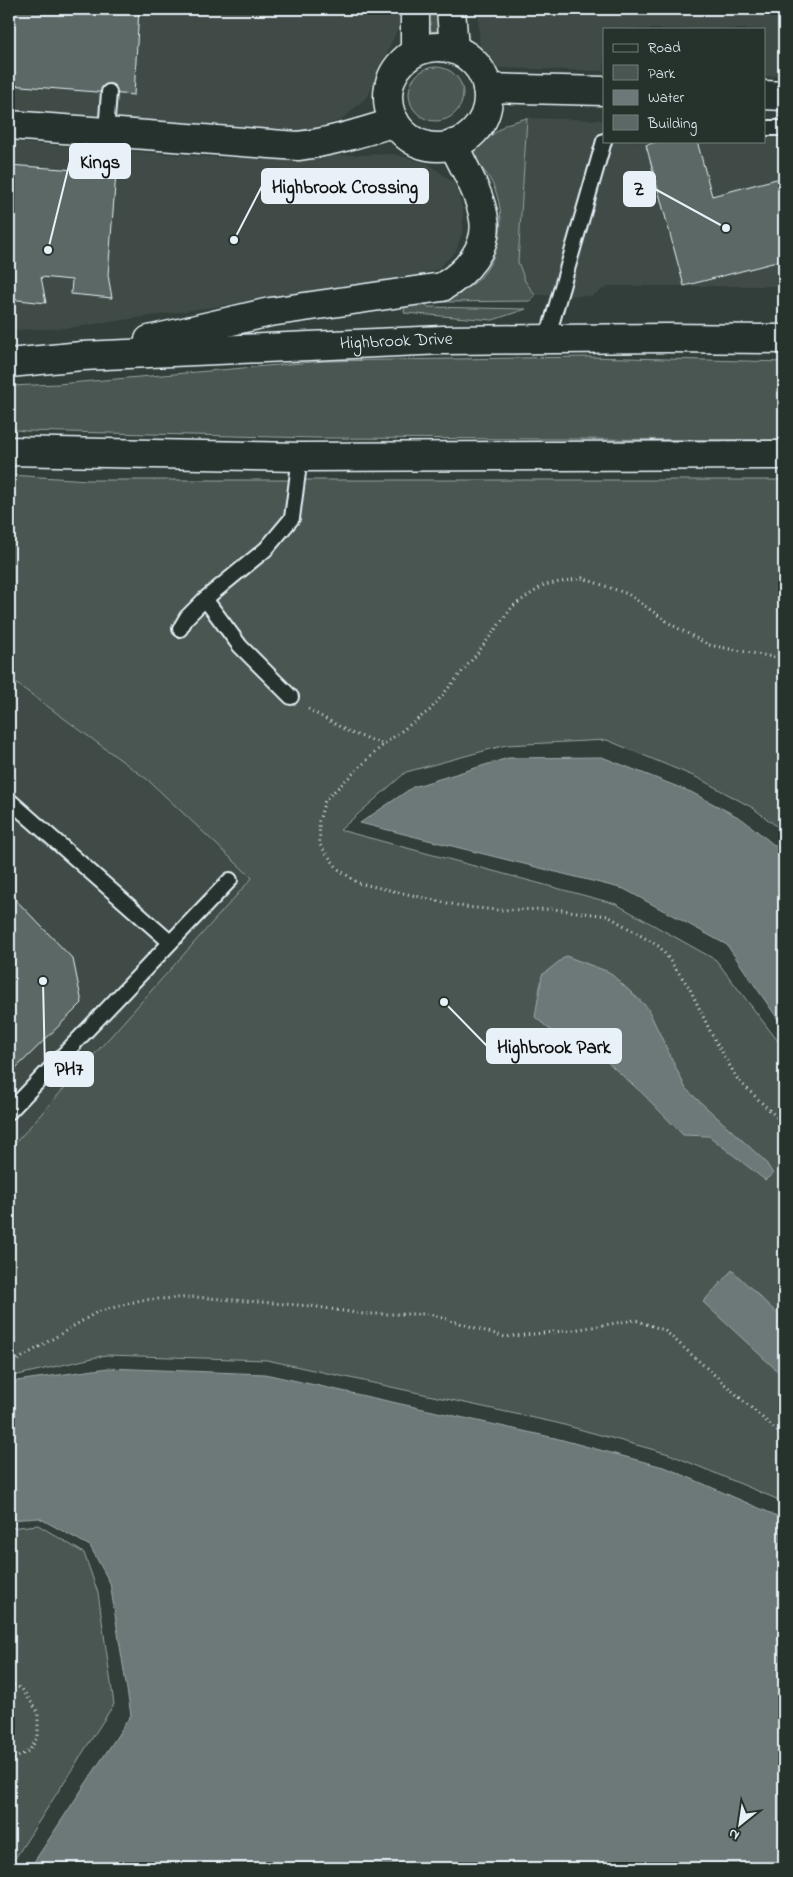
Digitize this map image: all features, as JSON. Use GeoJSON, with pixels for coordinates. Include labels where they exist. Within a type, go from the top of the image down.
{"type":"FeatureCollection","features":[{"type":"Feature","properties":{"kind":"main road"},"geometry":{"type":"LineString","coordinates":[[415,9],[415,52]]}},
{"type":"Feature","properties":{"kind":"main road"},"geometry":{"type":"LineString","coordinates":[[451,9],[454,49]]}},
{"type":"Feature","properties":{"kind":"main road"},"geometry":{"type":"LineString","coordinates":[[434,47],[454,49],[472,60],[484,78],[487,88],[487,106],[481,122],[474,132],[464,139],[453,144],[440,146],[426,145],[404,133],[395,122],[388,100],[389,88],[397,68],[415,52],[434,47]]}},
{"type":"Feature","properties":{"kind":"main road"},"geometry":{"type":"LineString","coordinates":[[487,88],[603,91]]}},
{"type":"Feature","properties":{"kind":"main road"},"geometry":{"type":"LineString","coordinates":[[766,95],[784,96]]}},
{"type":"Feature","properties":{"kind":"main road"},"geometry":{"type":"LineString","coordinates":[[9,125],[298,146],[346,137],[395,122]]}},
{"type":"Feature","properties":{"kind":"main road"},"geometry":{"type":"LineString","coordinates":[[82,356],[270,312],[442,287],[454,280],[472,262],[479,249],[483,234],[484,220],[476,194],[453,144]]}},
{"type":"Feature","properties":{"kind":"main road","name":"Highbrook Drive"},"geometry":{"type":"LineString","coordinates":[[9,364],[82,356],[443,340],[784,339]]}},
{"type":"Feature","properties":{"kind":"main road"},"geometry":{"type":"LineString","coordinates":[[9,452],[300,456],[784,455]]}},
{"type":"Feature","properties":{"kind":"lane"},"geometry":{"type":"LineString","coordinates":[[106,132],[109,92]]}},
{"type":"Feature","properties":{"kind":"lane"},"geometry":{"type":"LineString","coordinates":[[766,128],[784,128]]}},
{"type":"Feature","properties":{"kind":"lane"},"geometry":{"type":"LineString","coordinates":[[547,339],[604,142]]}},
{"type":"Feature","properties":{"kind":"lane"},"geometry":{"type":"LineString","coordinates":[[180,629],[187,617],[205,599],[266,549],[292,518],[300,456]]}},
{"type":"Feature","properties":{"kind":"lane"},"geometry":{"type":"LineString","coordinates":[[205,599],[240,646],[291,698]]}},
{"type":"Feature","properties":{"kind":"lane"},"geometry":{"type":"LineString","coordinates":[[9,800],[170,942]]}},
{"type":"Feature","properties":{"kind":"lane"},"geometry":{"type":"LineString","coordinates":[[9,1112],[230,880]]}},
{"type":"Feature","properties":{"kind":"path"},"geometry":{"type":"LineString","coordinates":[[784,660],[709,645],[672,625],[628,594],[582,578],[544,585],[513,606],[476,656],[430,710],[384,744],[325,800],[319,821],[320,845],[338,869],[358,883],[465,907],[498,910],[554,909],[608,916],[660,947],[689,987],[711,1033],[738,1080],[784,1124]]}},
{"type":"Feature","properties":{"kind":"path"},"geometry":{"type":"LineString","coordinates":[[291,698],[344,730],[384,744]]}},
{"type":"Feature","properties":{"kind":"path"},"geometry":{"type":"LineString","coordinates":[[9,1365],[97,1312],[142,1300],[195,1297],[311,1306],[363,1314],[430,1314],[505,1336],[573,1330],[635,1320],[664,1330],[784,1437]]}},
{"type":"Feature","properties":{"kind":"path"},"geometry":{"type":"LineString","coordinates":[[9,1683],[22,1689],[38,1712],[38,1736],[30,1750],[9,1762]]}},
{"type":"Feature","properties":{"kind":"shaded area"},"geometry":{"type":"Polygon","coordinates":[[[9,9],[403,9],[402,19],[368,96],[341,120],[300,131],[9,110],[9,9]]]}},
{"type":"Feature","properties":{"kind":"shaded area"},"geometry":{"type":"Polygon","coordinates":[[[478,9],[784,9],[784,76],[766,76],[766,28],[603,28],[603,71],[493,68],[480,53],[478,9]]]}},
{"type":"Feature","properties":{"kind":"shaded area"},"geometry":{"type":"Polygon","coordinates":[[[527,118],[603,120],[603,142],[766,142],[766,122],[784,123],[784,286],[609,286],[592,296],[535,295],[525,281],[518,262],[527,118]]]}},
{"type":"Feature","properties":{"kind":"shaded area"},"geometry":{"type":"Polygon","coordinates":[[[9,142],[222,158],[393,154],[429,164],[454,183],[463,209],[463,230],[456,251],[438,269],[410,278],[69,328],[9,330],[9,142]]]}},
{"type":"Feature","properties":{"kind":"shaded area"},"geometry":{"type":"Polygon","coordinates":[[[9,678],[148,780],[252,878],[9,1150],[9,678]]]}},
{"type":"Feature","properties":{"kind":"green space"},"geometry":{"type":"Polygon","coordinates":[[[425,9],[443,9],[440,30],[433,32],[425,26],[425,9]]]}},
{"type":"Feature","properties":{"kind":"green space"},"geometry":{"type":"Polygon","coordinates":[[[436,67],[446,69],[455,75],[461,84],[463,94],[461,104],[455,113],[446,119],[436,121],[426,119],[417,113],[411,104],[409,94],[411,84],[417,75],[426,69],[436,67]]]}},
{"type":"Feature","properties":{"kind":"green space"},"geometry":{"type":"Polygon","coordinates":[[[527,118],[518,262],[525,281],[535,295],[530,301],[442,302],[439,299],[466,288],[480,278],[493,257],[500,233],[500,209],[493,185],[486,173],[470,154],[506,124],[527,118]]]}},
{"type":"Feature","properties":{"kind":"green space"},"geometry":{"type":"Polygon","coordinates":[[[425,301],[427,307],[526,309],[493,320],[404,313],[405,306],[425,301]]]}},
{"type":"Feature","properties":{"kind":"green space"},"geometry":{"type":"Polygon","coordinates":[[[587,357],[784,362],[784,440],[316,438],[25,431],[9,429],[9,386],[58,384],[324,361],[587,357]]]}},
{"type":"Feature","properties":{"kind":"green space"},"geometry":{"type":"Polygon","coordinates":[[[9,475],[88,480],[784,480],[784,832],[753,808],[698,778],[607,740],[506,745],[406,772],[340,830],[616,904],[716,960],[784,1049],[784,1502],[669,1454],[557,1423],[267,1360],[106,1355],[9,1377],[9,1150],[252,878],[148,780],[9,678],[9,475]]]}},
{"type":"Feature","properties":{"kind":"green space"},"geometry":{"type":"Polygon","coordinates":[[[38,1525],[84,1553],[98,1593],[114,1704],[9,1868],[9,1528],[38,1525]]]}},
{"type":"Feature","properties":{"kind":"water"},"geometry":{"type":"Polygon","coordinates":[[[602,757],[691,792],[742,819],[784,853],[784,1028],[727,945],[624,889],[360,823],[413,787],[508,758],[602,757]]]}},
{"type":"Feature","properties":{"kind":"water"},"geometry":{"type":"Polygon","coordinates":[[[566,956],[609,972],[647,1007],[686,1089],[765,1161],[773,1174],[765,1180],[709,1136],[683,1135],[642,1093],[604,1059],[581,1056],[535,1017],[542,975],[566,956]]]}},
{"type":"Feature","properties":{"kind":"water"},"geometry":{"type":"Polygon","coordinates":[[[732,1270],[784,1320],[784,1377],[703,1302],[732,1270]]]}},
{"type":"Feature","properties":{"kind":"water"},"geometry":{"type":"Polygon","coordinates":[[[108,1368],[265,1374],[555,1438],[667,1468],[784,1519],[784,1868],[30,1868],[131,1715],[110,1583],[90,1546],[39,1518],[9,1520],[9,1382],[108,1368]]]}},
{"type":"Feature","properties":{"kind":"building"},"geometry":{"type":"Polygon","coordinates":[[[9,9],[139,9],[134,95],[9,85],[9,9]]]}},
{"type":"Feature","properties":{"kind":"building"},"geometry":{"type":"Polygon","coordinates":[[[656,142],[697,142],[712,196],[784,177],[784,260],[684,286],[646,145],[656,142]]]}},
{"type":"Feature","properties":{"kind":"building"},"geometry":{"type":"Polygon","coordinates":[[[9,165],[116,173],[108,275],[112,298],[71,294],[72,280],[41,277],[46,303],[9,299],[9,165]]]}},
{"type":"Feature","properties":{"kind":"building"},"geometry":{"type":"Polygon","coordinates":[[[9,893],[73,959],[82,1003],[9,1075],[9,893]]]}},
{"type":"Feature","properties":{"kind":"place","name":"Z"},"geometry":{"type":"Point","coordinates":[726,228]}},
{"type":"Feature","properties":{"kind":"place","name":"Highbrook Crossing"},"geometry":{"type":"Point","coordinates":[234,240]}},
{"type":"Feature","properties":{"kind":"place","name":"Kings"},"geometry":{"type":"Point","coordinates":[48,250]}},
{"type":"Feature","properties":{"kind":"place","name":"PH7"},"geometry":{"type":"Point","coordinates":[43,981]}},
{"type":"Feature","properties":{"kind":"place","name":"Highbrook Park"},"geometry":{"type":"Point","coordinates":[444,1002]}}]}
